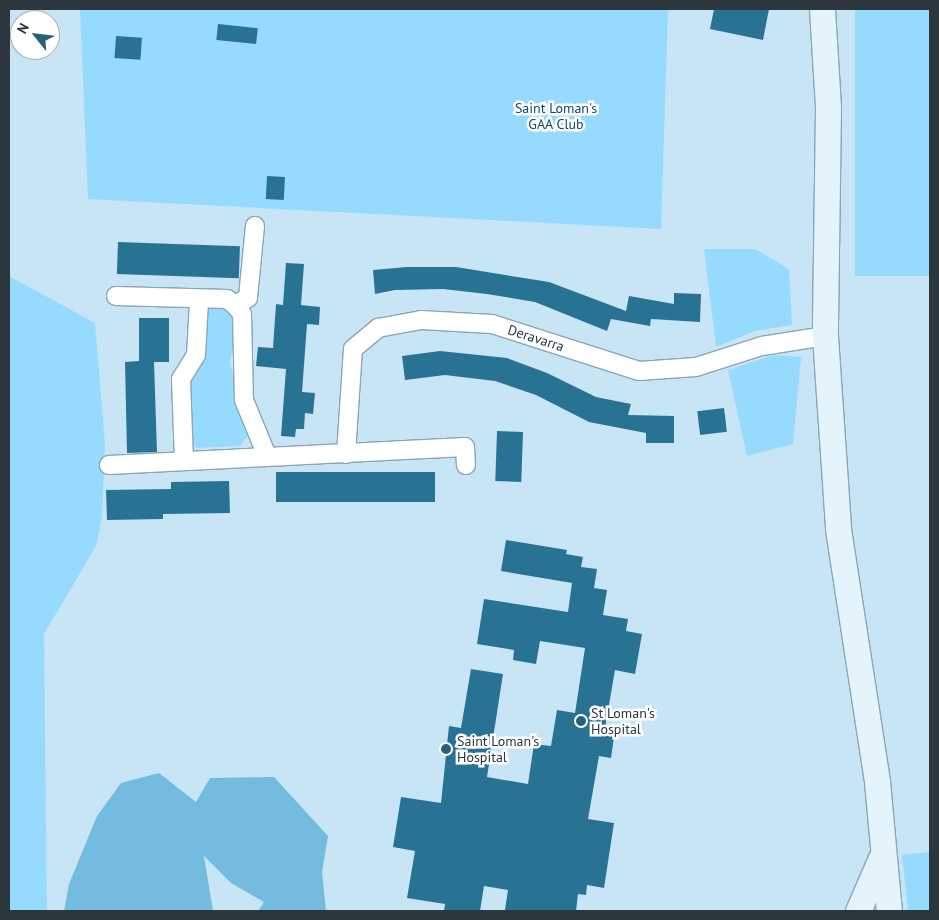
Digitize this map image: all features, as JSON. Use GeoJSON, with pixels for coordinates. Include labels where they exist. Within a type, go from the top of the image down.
{"type":"FeatureCollection","features":[{"type":"Feature","properties":{"kind":"street"},"geometry":{"type":"LineString","coordinates":[[822,9],[828,108],[825,336],[838,529],[877,782],[881,857],[889,911]]}},
{"type":"Feature","properties":{"kind":"street"},"geometry":{"type":"LineString","coordinates":[[236,304],[248,298],[254,226]]}},
{"type":"Feature","properties":{"kind":"street"},"geometry":{"type":"LineString","coordinates":[[116,296],[199,301],[226,299],[236,304],[242,314],[244,400],[267,456]]}},
{"type":"Feature","properties":{"kind":"street"},"geometry":{"type":"LineString","coordinates":[[184,461],[181,379],[196,355],[199,301]]}},
{"type":"Feature","properties":{"kind":"street","name":"Deravarra"},"geometry":{"type":"LineString","coordinates":[[346,454],[353,349],[378,328],[421,320],[492,324],[639,371],[696,367],[762,346],[825,336]]}},
{"type":"Feature","properties":{"kind":"street"},"geometry":{"type":"LineString","coordinates":[[109,465],[267,456],[346,454],[465,446],[466,465]]}},
{"type":"Feature","properties":{"kind":"street"},"geometry":{"type":"LineString","coordinates":[[858,911],[881,857]]}},
{"type":"Feature","properties":{"kind":"green space","name":"Saint Loman's GAA Club"},"geometry":{"type":"Polygon","coordinates":[[[80,9],[668,9],[661,229],[88,199],[80,9]]]}},
{"type":"Feature","properties":{"kind":"green space"},"geometry":{"type":"Polygon","coordinates":[[[855,9],[930,9],[930,276],[855,276],[855,9]]]}},
{"type":"Feature","properties":{"kind":"green space"},"geometry":{"type":"Polygon","coordinates":[[[704,249],[755,249],[789,269],[792,325],[755,331],[716,347],[704,249]]]}},
{"type":"Feature","properties":{"kind":"green space"},"geometry":{"type":"Polygon","coordinates":[[[9,276],[95,323],[105,444],[102,517],[96,546],[44,634],[47,911],[9,911],[9,276]]]}},
{"type":"Feature","properties":{"kind":"green space"},"geometry":{"type":"Polygon","coordinates":[[[222,307],[233,312],[237,321],[230,363],[248,436],[240,446],[197,448],[191,443],[188,381],[203,315],[209,308],[222,307]]]}},
{"type":"Feature","properties":{"kind":"green space"},"geometry":{"type":"Polygon","coordinates":[[[773,355],[801,357],[793,444],[747,456],[728,370],[773,355]]]}},
{"type":"Feature","properties":{"kind":"green space"},"geometry":{"type":"Polygon","coordinates":[[[930,852],[930,911],[908,911],[902,855],[930,852]]]}},
{"type":"Feature","properties":{"kind":"shaded area"},"geometry":{"type":"Polygon","coordinates":[[[159,773],[196,802],[210,778],[274,777],[328,836],[322,872],[326,911],[258,911],[264,902],[231,883],[204,856],[213,911],[64,911],[69,884],[97,816],[121,783],[159,773]]]}},
{"type":"Feature","properties":{"kind":"building"},"geometry":{"type":"Polygon","coordinates":[[[714,9],[769,9],[763,40],[710,29],[714,9]]]}},
{"type":"Feature","properties":{"kind":"building"},"geometry":{"type":"Polygon","coordinates":[[[218,24],[258,28],[256,44],[216,40],[218,24]]]}},
{"type":"Feature","properties":{"kind":"building"},"geometry":{"type":"Polygon","coordinates":[[[116,36],[142,38],[140,60],[114,58],[116,36]]]}},
{"type":"Feature","properties":{"kind":"building"},"geometry":{"type":"Polygon","coordinates":[[[267,176],[285,177],[284,200],[266,199],[267,176]]]}},
{"type":"Feature","properties":{"kind":"building"},"geometry":{"type":"Polygon","coordinates":[[[118,242],[240,246],[239,278],[117,274],[118,242]]]}},
{"type":"Feature","properties":{"kind":"building"},"geometry":{"type":"Polygon","coordinates":[[[286,263],[304,264],[301,305],[320,307],[319,325],[307,324],[302,392],[315,393],[313,414],[305,413],[304,429],[296,429],[295,437],[281,436],[286,369],[256,366],[258,347],[273,348],[276,304],[283,305],[286,263]]]}},
{"type":"Feature","properties":{"kind":"building"},"geometry":{"type":"Polygon","coordinates":[[[407,267],[456,267],[549,282],[626,311],[629,296],[674,304],[674,293],[701,294],[700,322],[651,319],[650,326],[611,319],[607,331],[535,302],[487,294],[443,289],[395,290],[375,294],[373,270],[407,267]]]}},
{"type":"Feature","properties":{"kind":"building"},"geometry":{"type":"Polygon","coordinates":[[[139,318],[169,318],[169,362],[154,362],[157,452],[127,453],[125,362],[139,361],[139,318]]]}},
{"type":"Feature","properties":{"kind":"building"},"geometry":{"type":"Polygon","coordinates":[[[440,351],[507,358],[547,373],[596,397],[631,404],[628,415],[674,416],[674,443],[646,443],[646,433],[589,422],[536,395],[495,381],[445,375],[405,380],[402,356],[440,351]]]}},
{"type":"Feature","properties":{"kind":"building"},"geometry":{"type":"Polygon","coordinates":[[[724,408],[727,432],[700,435],[697,411],[724,408]]]}},
{"type":"Feature","properties":{"kind":"building"},"geometry":{"type":"Polygon","coordinates":[[[497,431],[523,432],[521,482],[495,481],[497,431]]]}},
{"type":"Feature","properties":{"kind":"building"},"geometry":{"type":"Polygon","coordinates":[[[276,472],[435,472],[435,502],[276,502],[276,472]]]}},
{"type":"Feature","properties":{"kind":"building"},"geometry":{"type":"Polygon","coordinates":[[[229,481],[230,513],[163,514],[163,519],[107,520],[106,490],[171,489],[171,482],[229,481]]]}},
{"type":"Feature","properties":{"kind":"building","name":"St Loman's Hospital"},"geometry":{"type":"Polygon","coordinates":[[[506,540],[567,550],[566,554],[583,557],[581,567],[597,569],[594,588],[607,590],[603,615],[628,619],[626,631],[642,634],[635,674],[615,670],[605,728],[615,730],[611,758],[599,756],[588,819],[614,823],[604,888],[587,885],[586,895],[578,894],[576,911],[505,910],[508,890],[484,886],[480,911],[444,911],[445,904],[407,898],[415,851],[393,847],[401,797],[441,803],[449,726],[461,728],[471,669],[503,674],[487,777],[528,784],[534,744],[551,746],[557,710],[575,713],[585,648],[540,641],[536,664],[513,660],[514,650],[477,644],[484,599],[568,612],[572,583],[501,571],[506,540]]]}},
{"type":"Feature","properties":{"kind":"place","name":"St Loman's Hospital"},"geometry":{"type":"Point","coordinates":[581,721]}},
{"type":"Feature","properties":{"kind":"place","name":"Saint Loman's Hospital"},"geometry":{"type":"Point","coordinates":[446,749]}}]}
